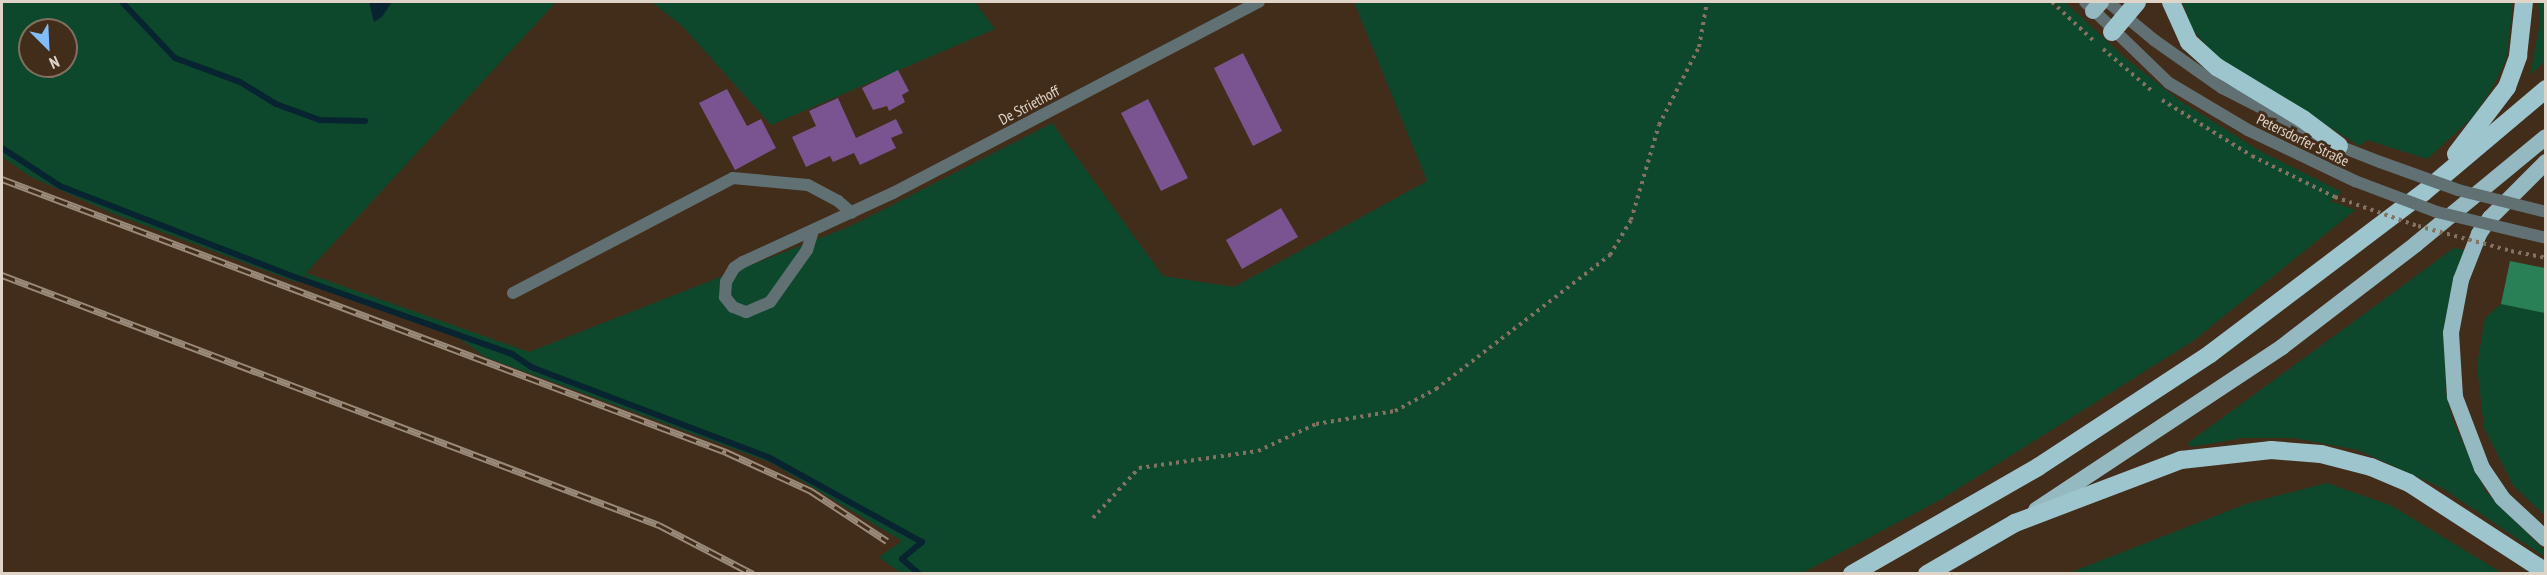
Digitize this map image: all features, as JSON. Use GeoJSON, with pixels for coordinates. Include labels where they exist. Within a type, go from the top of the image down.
{"type":"FeatureCollection","features":[{"type":"Feature","properties":{"kind":"highway"},"geometry":{"type":"LineString","coordinates":[[2171,2],[2178,24],[2189,42],[2217,67],[2303,119],[2339,146]]}},
{"type":"Feature","properties":{"kind":"highway"},"geometry":{"type":"LineString","coordinates":[[2423,193],[2507,87],[2518,56],[2524,2]]}},
{"type":"Feature","properties":{"kind":"highway"},"geometry":{"type":"LineString","coordinates":[[2112,32],[2132,9]]}},
{"type":"Feature","properties":{"kind":"highway"},"geometry":{"type":"LineString","coordinates":[[1852,573],[2038,467],[2210,354],[2423,193],[2546,88]]}},
{"type":"Feature","properties":{"kind":"highway"},"geometry":{"type":"LineString","coordinates":[[1928,573],[2015,523],[2195,408],[2282,347],[2399,258],[2546,136]]}},
{"type":"Feature","properties":{"kind":"highway"},"geometry":{"type":"LineString","coordinates":[[2546,162],[2490,218],[2475,242],[2455,305],[2451,359],[2455,397],[2482,468],[2502,498],[2546,539]]}},
{"type":"Feature","properties":{"kind":"highway"},"geometry":{"type":"LineString","coordinates":[[2015,523],[2181,460],[2260,451],[2321,454],[2371,467],[2409,483],[2546,572]]}},
{"type":"Feature","properties":{"kind":"street","name":"De Striethoff"},"geometry":{"type":"LineString","coordinates":[[812,234],[807,250],[770,302],[746,312],[733,308],[725,297],[726,282],[734,268],[812,234],[1259,2]]}},
{"type":"Feature","properties":{"kind":"street","name":"Petersdorfer Straße"},"geometry":{"type":"LineString","coordinates":[[2108,2],[2132,9],[2154,40],[2222,88],[2272,117],[2339,146],[2458,190],[2544,211]]}},
{"type":"Feature","properties":{"kind":"street","name":"Petersdorfer Straße"},"geometry":{"type":"LineString","coordinates":[[2093,5],[2112,32],[2169,82],[2219,114],[2292,154],[2437,212],[2546,238]]}},
{"type":"Feature","properties":{"kind":"street"},"geometry":{"type":"LineString","coordinates":[[513,293],[733,178],[808,186],[838,201],[852,213]]}},
{"type":"Feature","properties":{"kind":"path"},"geometry":{"type":"LineString","coordinates":[[1094,518],[1138,468],[1258,451],[1316,424],[1395,411],[1436,389],[1610,255],[1631,220],[1659,125],[1699,47],[1707,2]]}},
{"type":"Feature","properties":{"kind":"path"},"geometry":{"type":"LineString","coordinates":[[2511,251],[2546,258]]}},
{"type":"Feature","properties":{"kind":"green space"},"geometry":{"type":"Polygon","coordinates":[[[2,2],[556,2],[306,273],[529,352],[851,226],[1052,123],[1163,276],[1234,287],[1427,181],[1354,2],[2049,2],[2065,16],[2052,2],[2065,2],[2124,57],[2179,100],[2260,151],[2342,192],[2331,201],[2355,210],[2193,341],[1940,500],[1802,573],[902,574],[879,557],[902,541],[772,463],[485,357],[448,330],[305,283],[306,274],[296,282],[112,213],[31,177],[2,157],[2,2]]]}},
{"type":"Feature","properties":{"kind":"green space"},"geometry":{"type":"Polygon","coordinates":[[[652,2],[975,2],[995,29],[771,125],[683,27],[652,2]]]}},
{"type":"Feature","properties":{"kind":"green space"},"geometry":{"type":"Polygon","coordinates":[[[2183,2],[2511,2],[2512,13],[2506,60],[2492,89],[2472,118],[2427,159],[2367,140],[2360,146],[2218,58],[2192,29],[2183,2]]]}},
{"type":"Feature","properties":{"kind":"green space"},"geometry":{"type":"Polygon","coordinates":[[[2538,2],[2545,2],[2545,61],[2530,75],[2540,22],[2538,2]]]}},
{"type":"Feature","properties":{"kind":"green space"},"geometry":{"type":"Polygon","coordinates":[[[2454,248],[2464,250],[2446,316],[2445,387],[2452,419],[2486,492],[2545,551],[2545,557],[2442,488],[2358,450],[2294,438],[2243,438],[2191,447],[2188,443],[2454,248]]]}},
{"type":"Feature","properties":{"kind":"green space"},"geometry":{"type":"Polygon","coordinates":[[[2510,261],[2545,268],[2545,313],[2501,304],[2510,261]]]}},
{"type":"Feature","properties":{"kind":"green space"},"geometry":{"type":"Polygon","coordinates":[[[2501,304],[2545,313],[2545,516],[2513,485],[2484,428],[2477,365],[2485,318],[2501,304]]]}},
{"type":"Feature","properties":{"kind":"green space"},"geometry":{"type":"Polygon","coordinates":[[[2327,483],[2392,506],[2502,573],[2069,573],[2246,504],[2327,483]]]}},
{"type":"Feature","properties":{"kind":"water"},"geometry":{"type":"Polygon","coordinates":[[[369,2],[392,2],[382,17],[374,22],[369,2]]]}},
{"type":"Feature","properties":{"kind":"building"},"geometry":{"type":"Polygon","coordinates":[[[1243,53],[1282,131],[1253,146],[1214,68],[1243,53]]]}},
{"type":"Feature","properties":{"kind":"building"},"geometry":{"type":"Polygon","coordinates":[[[898,70],[909,91],[902,95],[905,102],[889,111],[887,106],[873,110],[862,88],[898,70]]]}},
{"type":"Feature","properties":{"kind":"building"},"geometry":{"type":"Polygon","coordinates":[[[727,89],[747,126],[761,119],[776,148],[735,170],[699,103],[727,89]]]}},
{"type":"Feature","properties":{"kind":"building"},"geometry":{"type":"Polygon","coordinates":[[[838,98],[856,138],[896,119],[903,133],[891,138],[896,148],[860,165],[854,153],[833,162],[830,156],[806,167],[792,137],[816,126],[809,111],[838,98]]]}},
{"type":"Feature","properties":{"kind":"building"},"geometry":{"type":"Polygon","coordinates":[[[1148,99],[1188,178],[1161,191],[1121,113],[1148,99]]]}},
{"type":"Feature","properties":{"kind":"building"},"geometry":{"type":"Polygon","coordinates":[[[1281,208],[1298,237],[1242,269],[1226,240],[1281,208]]]}},
{"type":"Feature","properties":{"kind":"waterway"},"geometry":{"type":"LineString","coordinates":[[122,2],[175,58],[240,82],[276,104],[320,120],[365,121]]}},
{"type":"Feature","properties":{"kind":"waterway"},"geometry":{"type":"LineString","coordinates":[[2,148],[60,186],[289,275],[512,354],[531,367],[768,457],[922,542],[902,559],[919,574]]}},
{"type":"Feature","properties":{"kind":"railway"},"geometry":{"type":"LineString","coordinates":[[2,179],[726,452],[811,491],[887,541]]}},
{"type":"Feature","properties":{"kind":"railway"},"geometry":{"type":"LineString","coordinates":[[2,275],[659,525],[753,574]]}}]}
